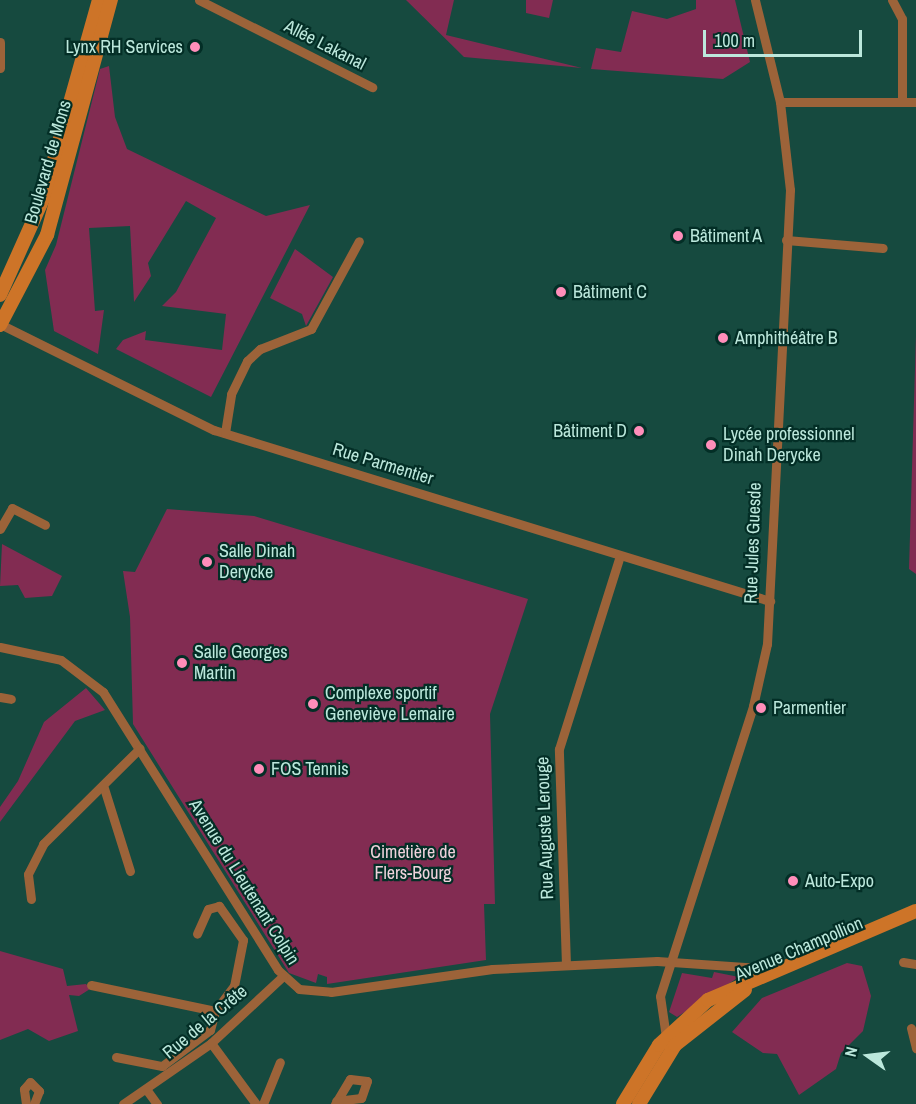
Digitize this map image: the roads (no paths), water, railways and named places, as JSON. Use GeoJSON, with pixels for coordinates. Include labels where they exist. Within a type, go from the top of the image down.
{"type":"FeatureCollection","features":[{"type":"Feature","properties":{"kind":"street","name":"Boulevard de Mons"},"geometry":{"type":"LineString","coordinates":[[0,295],[40,208],[99,0]]}},
{"type":"Feature","properties":{"kind":"street","name":"Boulevard de Mons"},"geometry":{"type":"LineString","coordinates":[[0,324],[47,235],[111,0]]}},
{"type":"Feature","properties":{"kind":"street","name":"Allée Lakanal"},"geometry":{"type":"LineString","coordinates":[[199,0],[372,87]]}},
{"type":"Feature","properties":{"kind":"street"},"geometry":{"type":"LineString","coordinates":[[220,10],[224,0]]}},
{"type":"Feature","properties":{"kind":"street","name":"Rue Jules Guesde"},"geometry":{"type":"LineString","coordinates":[[671,1041],[658,1004],[758,687],[770,601],[789,171],[780,102],[755,0]]}},
{"type":"Feature","properties":{"kind":"street"},"geometry":{"type":"LineString","coordinates":[[892,0],[902,19],[902,102]]}},
{"type":"Feature","properties":{"kind":"street"},"geometry":{"type":"LineString","coordinates":[[0,42],[0,68]]}},
{"type":"Feature","properties":{"kind":"street"},"geometry":{"type":"LineString","coordinates":[[780,102],[916,102]]}},
{"type":"Feature","properties":{"kind":"street"},"geometry":{"type":"LineString","coordinates":[[786,240],[883,248]]}},
{"type":"Feature","properties":{"kind":"street"},"geometry":{"type":"LineString","coordinates":[[225,433],[231,394],[247,361],[260,349],[311,329],[359,241]]}},
{"type":"Feature","properties":{"kind":"street","name":"Rue Parmentier"},"geometry":{"type":"LineString","coordinates":[[0,324],[225,433],[770,601]]}},
{"type":"Feature","properties":{"kind":"street"},"geometry":{"type":"LineString","coordinates":[[0,529],[12,508],[45,525]]}},
{"type":"Feature","properties":{"kind":"street","name":"Rue Auguste Lerouge"},"geometry":{"type":"LineString","coordinates":[[566,965],[559,749],[620,556]]}},
{"type":"Feature","properties":{"kind":"street","name":"Avenue du Lieutenant Colpin"},"geometry":{"type":"LineString","coordinates":[[0,647],[48,654],[85,674],[140,748],[283,976],[299,989],[321,993],[477,970],[671,960]]}},
{"type":"Feature","properties":{"kind":"street"},"geometry":{"type":"LineString","coordinates":[[0,697],[11,699]]}},
{"type":"Feature","properties":{"kind":"street"},"geometry":{"type":"LineString","coordinates":[[31,899],[28,874],[43,844],[104,788],[140,748]]}},
{"type":"Feature","properties":{"kind":"street"},"geometry":{"type":"LineString","coordinates":[[104,788],[130,872]]}},
{"type":"Feature","properties":{"kind":"street"},"geometry":{"type":"LineString","coordinates":[[116,1057],[165,1070],[210,1030],[215,1011],[234,986],[242,935],[219,906],[208,909],[197,934]]}},
{"type":"Feature","properties":{"kind":"street","name":"Avenue Champollion"},"geometry":{"type":"LineString","coordinates":[[671,1041],[708,1000],[775,969],[916,911]]}},
{"type":"Feature","properties":{"kind":"street","name":"Avenue Champollion"},"geometry":{"type":"LineString","coordinates":[[671,1041],[742,991],[916,919]]}},
{"type":"Feature","properties":{"kind":"street","name":"Avenue Champollion"},"geometry":{"type":"LineString","coordinates":[[671,960],[775,969]]}},
{"type":"Feature","properties":{"kind":"street"},"geometry":{"type":"LineString","coordinates":[[903,962],[916,964]]}},
{"type":"Feature","properties":{"kind":"street","name":"Rue de la Crête"},"geometry":{"type":"LineString","coordinates":[[123,1104],[146,1089],[165,1070],[211,1042],[283,976]]}},
{"type":"Feature","properties":{"kind":"street"},"geometry":{"type":"LineString","coordinates":[[91,985],[215,1011],[225,1029]]}},
{"type":"Feature","properties":{"kind":"street"},"geometry":{"type":"LineString","coordinates":[[911,1029],[916,1048]]}},
{"type":"Feature","properties":{"kind":"street"},"geometry":{"type":"LineString","coordinates":[[623,1104],[671,1041]]}},
{"type":"Feature","properties":{"kind":"street"},"geometry":{"type":"LineString","coordinates":[[639,1104],[671,1041]]}},
{"type":"Feature","properties":{"kind":"street"},"geometry":{"type":"LineString","coordinates":[[211,1042],[256,1104]]}},
{"type":"Feature","properties":{"kind":"street"},"geometry":{"type":"LineString","coordinates":[[263,1104],[280,1062]]}},
{"type":"Feature","properties":{"kind":"street"},"geometry":{"type":"LineString","coordinates":[[26,1104],[24,1089],[32,1082],[39,1090],[34,1104]]}},
{"type":"Feature","properties":{"kind":"street"},"geometry":{"type":"LineString","coordinates":[[146,1089],[157,1104]]}},
{"type":"Feature","properties":{"kind":"place","name":"Lynx RH Services"},"geometry":{"type":"Point","coordinates":[195,47]}},
{"type":"Feature","properties":{"kind":"place","name":"Bâtiment A"},"geometry":{"type":"Point","coordinates":[678,236]}},
{"type":"Feature","properties":{"kind":"place","name":"Bâtiment C"},"geometry":{"type":"Point","coordinates":[561,292]}},
{"type":"Feature","properties":{"kind":"place","name":"Amphithéâtre B"},"geometry":{"type":"Point","coordinates":[723,338]}},
{"type":"Feature","properties":{"kind":"place","name":"Bâtiment D"},"geometry":{"type":"Point","coordinates":[639,431]}},
{"type":"Feature","properties":{"kind":"place","name":"Lycée professionnel Dinah Derycke"},"geometry":{"type":"Point","coordinates":[711,445]}},
{"type":"Feature","properties":{"kind":"place","name":"Salle Dinah Derycke"},"geometry":{"type":"Point","coordinates":[207,562]}},
{"type":"Feature","properties":{"kind":"place","name":"Salle Georges Martin"},"geometry":{"type":"Point","coordinates":[182,663]}},
{"type":"Feature","properties":{"kind":"place","name":"Complexe sportif Geneviève Lemaire"},"geometry":{"type":"Point","coordinates":[313,704]}},
{"type":"Feature","properties":{"kind":"place","name":"Parmentier"},"geometry":{"type":"Point","coordinates":[761,708]}},
{"type":"Feature","properties":{"kind":"place","name":"FOS Tennis"},"geometry":{"type":"Point","coordinates":[259,769]}},
{"type":"Feature","properties":{"kind":"place","name":"Auto-Expo"},"geometry":{"type":"Point","coordinates":[793,881]}},
{"type":"Feature","properties":{"kind":"park label","name":"Cimetière de Flers-Bourg"},"geometry":{"type":"Point","coordinates":[413,863]}}]}
